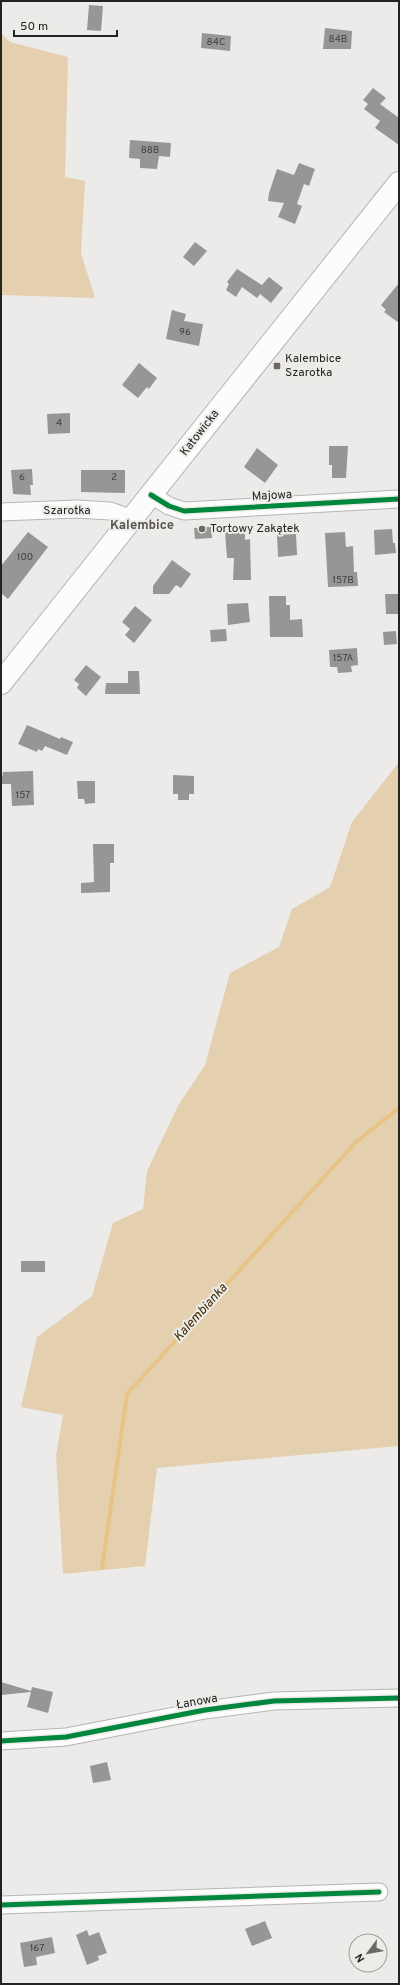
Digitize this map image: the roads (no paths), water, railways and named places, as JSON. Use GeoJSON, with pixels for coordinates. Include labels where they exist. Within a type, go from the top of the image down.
{"type":"FeatureCollection","features":[{"type":"Feature","properties":{"kind":"main road","name":"Katowicka"},"geometry":{"type":"LineString","coordinates":[[1,683],[399,183]]}},
{"type":"Feature","properties":{"kind":"street","name":"Majowa"},"geometry":{"type":"LineString","coordinates":[[151,495],[168,506],[184,510],[399,499]]}},
{"type":"Feature","properties":{"kind":"street","name":"Szarotka"},"geometry":{"type":"LineString","coordinates":[[1,512],[77,509],[110,511],[132,519]]}},
{"type":"Feature","properties":{"kind":"street","name":"Łanowa"},"geometry":{"type":"LineString","coordinates":[[1,1741],[66,1737],[205,1710],[274,1701],[399,1698]]}},
{"type":"Feature","properties":{"kind":"street"},"geometry":{"type":"LineString","coordinates":[[1,1905],[379,1892]]}},
{"type":"Feature","properties":{"kind":"waterway","name":"Kalembianka"},"geometry":{"type":"LineString","coordinates":[[102,1568],[127,1394],[356,1142],[399,1108]]}},
{"type":"Feature","properties":{"kind":"place","name":"Kalembice Szarotka"},"geometry":{"type":"Point","coordinates":[277,366]}},
{"type":"Feature","properties":{"kind":"place","name":"Tortowy Zakątek"},"geometry":{"type":"Point","coordinates":[202,529]}},
{"type":"Feature","properties":{"kind":"district","name":"Kalembice"},"geometry":{"type":"Point","coordinates":[142,526]}}]}
